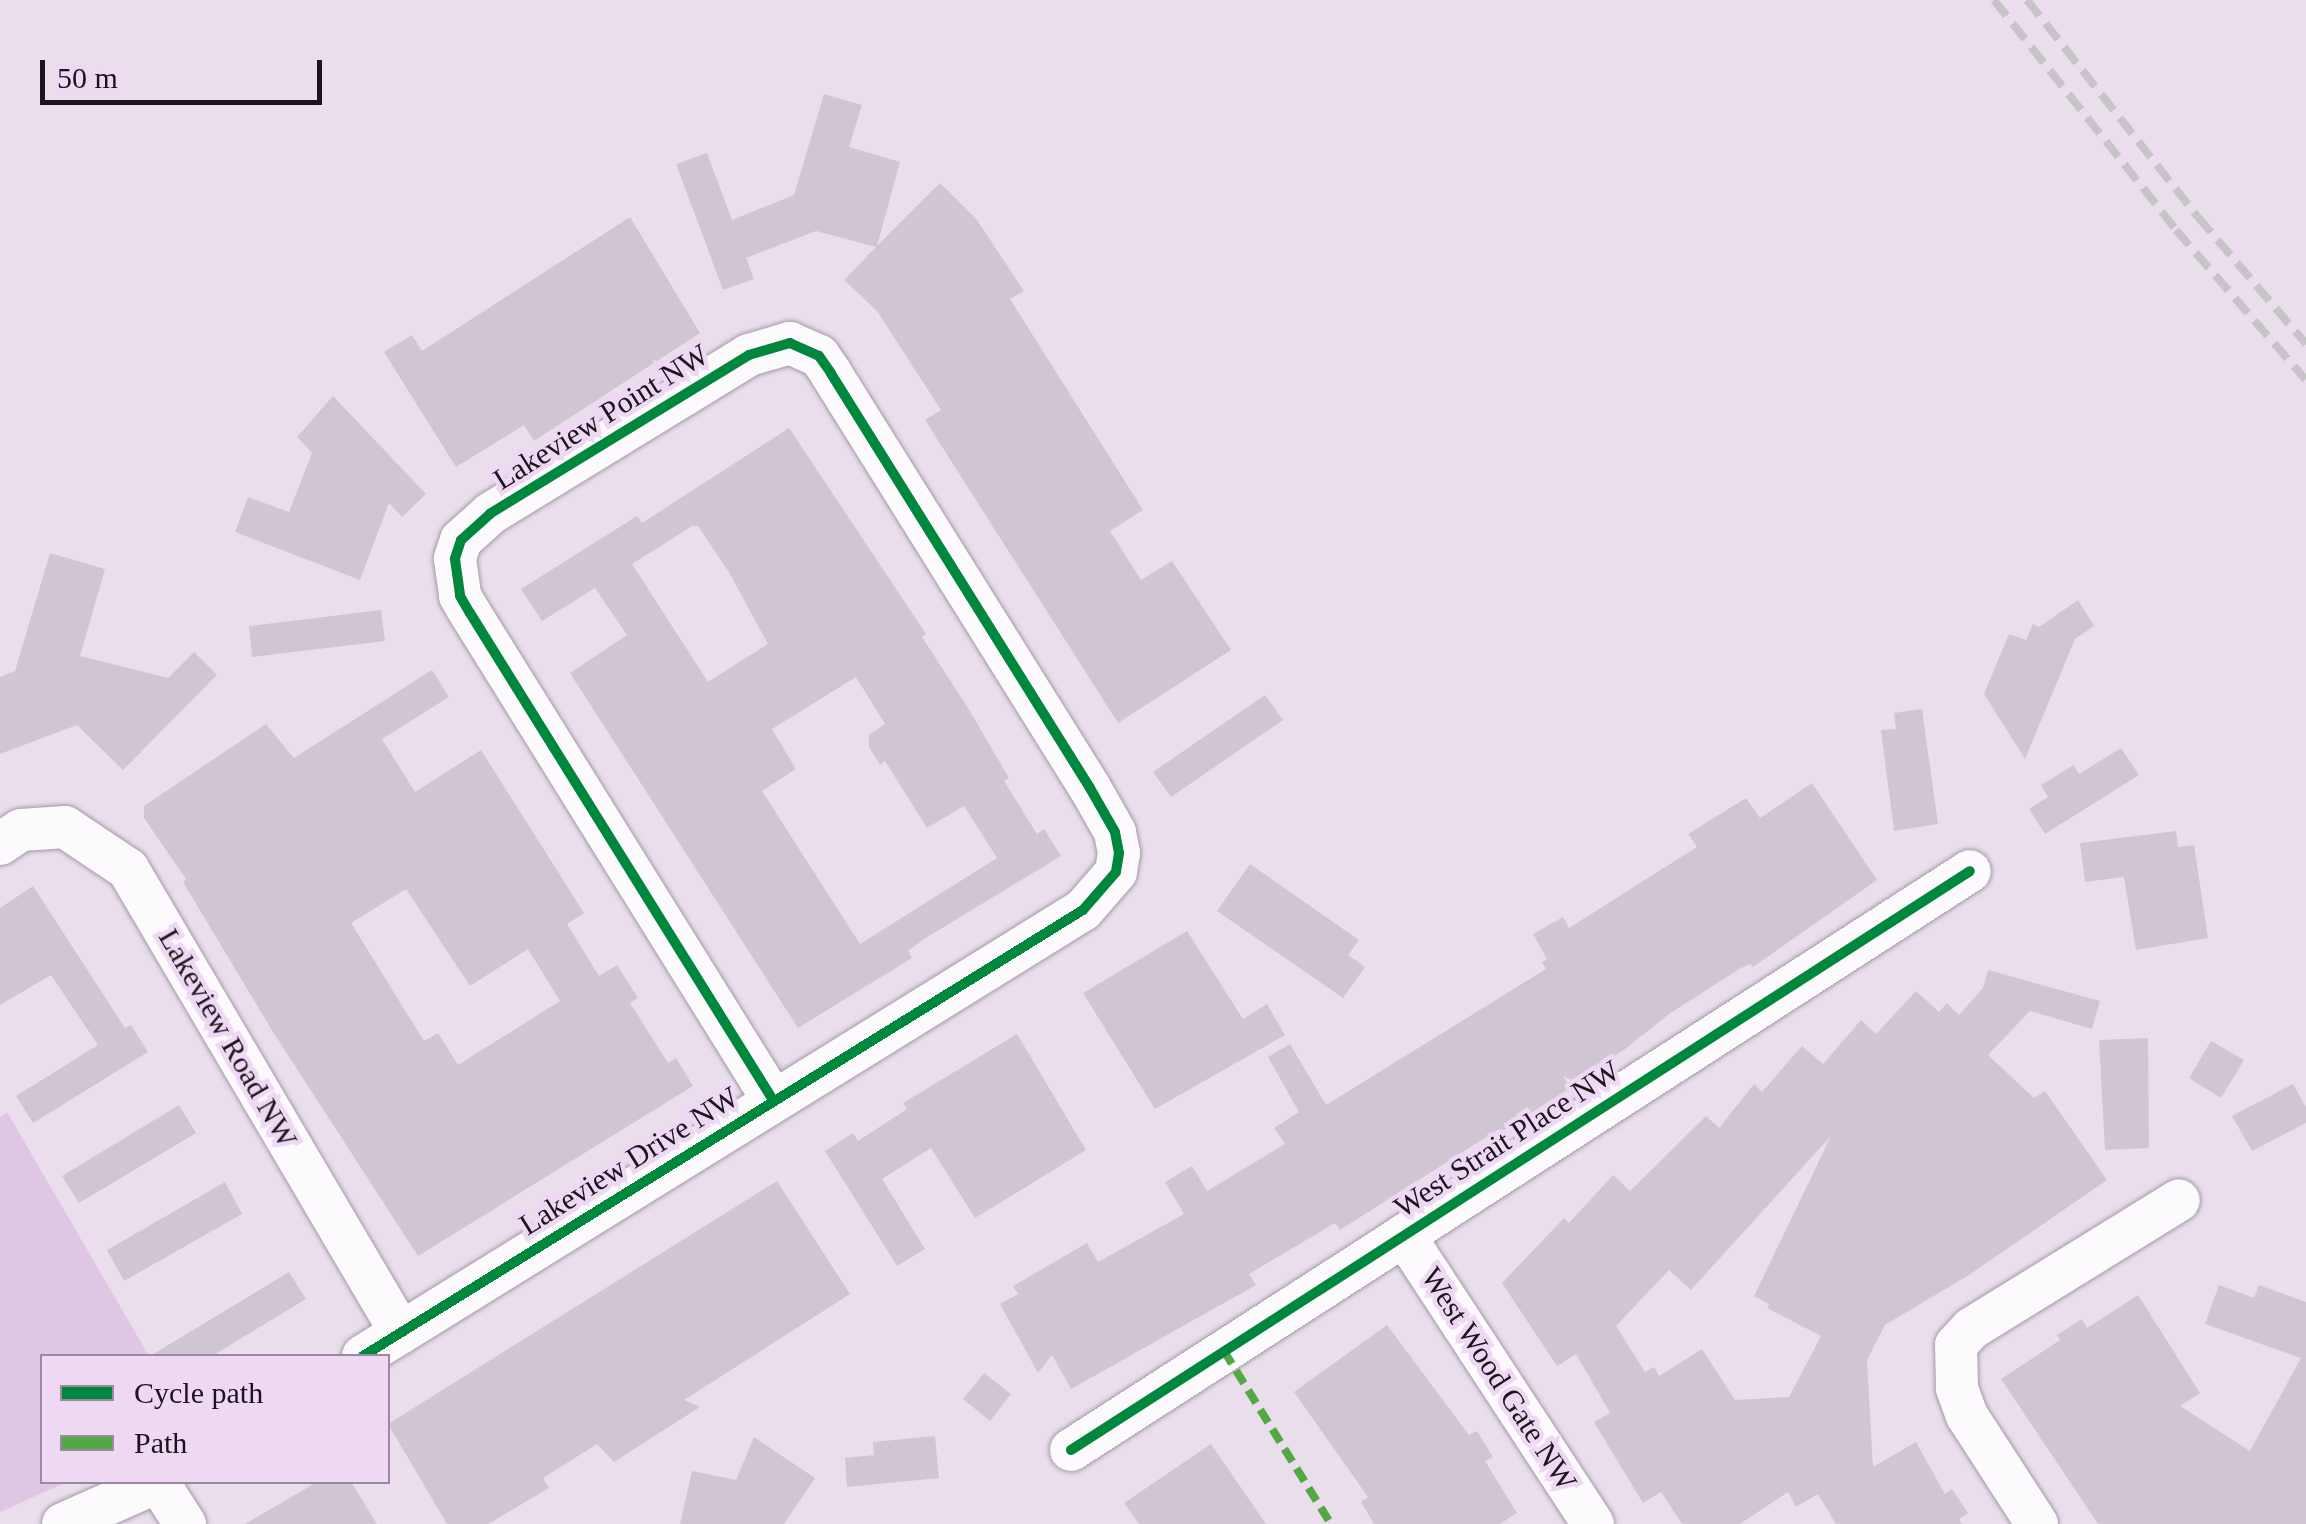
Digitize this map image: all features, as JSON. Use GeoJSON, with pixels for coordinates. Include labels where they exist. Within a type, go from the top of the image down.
{"type":"FeatureCollection","features":[{"type":"Feature","properties":{"kind":"street","name":"Lakeview Point NW"},"geometry":{"type":"LineString","coordinates":[[774,1100],[460,596],[455,559],[461,540],[490,514],[749,355],[769,346],[803,346],[818,356],[831,373],[1090,788],[1115,832],[1120,853],[1116,872]]}},
{"type":"Feature","properties":{"kind":"street","name":"Lakeview Road NW"},"geometry":{"type":"LineString","coordinates":[[0,844],[21,830],[65,827],[128,868],[402,1333]]}},
{"type":"Feature","properties":{"kind":"street","name":"West Strait Place NW"},"geometry":{"type":"LineString","coordinates":[[1071,1450],[1970,871]]}},
{"type":"Feature","properties":{"kind":"street","name":"Lakeview Drive NW"},"geometry":{"type":"LineString","coordinates":[[365,1354],[1084,910],[1116,872]]}},
{"type":"Feature","properties":{"kind":"street"},"geometry":{"type":"LineString","coordinates":[[2037,1524],[1967,1416],[1957,1388],[1956,1345],[1972,1328],[2179,1200]]}},
{"type":"Feature","properties":{"kind":"street","name":"West Wood Gate NW"},"geometry":{"type":"LineString","coordinates":[[1404,1235],[1593,1524]]}},
{"type":"Feature","properties":{"kind":"street"},"geometry":{"type":"LineString","coordinates":[[64,1524],[154,1484]]}},
{"type":"Feature","properties":{"kind":"street"},"geometry":{"type":"LineString","coordinates":[[159,1484],[185,1524]]}},
{"type":"Feature","properties":{"kind":"shaded area"},"geometry":{"type":"Polygon","coordinates":[[[7,1112],[148,1354],[40,1354],[40,1484],[63,1484],[0,1512],[0,1117],[7,1112]]]}},
{"type":"Feature","properties":{"kind":"building"},"geometry":{"type":"Polygon","coordinates":[[[824,94],[862,105],[849,147],[900,162],[877,246],[940,183],[977,220],[1024,291],[1010,299],[1143,510],[1110,531],[1141,580],[1172,561],[1231,650],[1118,723],[925,420],[941,410],[877,311],[844,280],[876,247],[816,231],[746,258],[754,279],[723,290],[676,164],[707,153],[732,220],[794,195],[824,94]]]}},
{"type":"Feature","properties":{"kind":"building"},"geometry":{"type":"Polygon","coordinates":[[[630,217],[700,333],[534,441],[524,425],[456,467],[384,352],[412,335],[422,351],[630,217]]]}},
{"type":"Feature","properties":{"kind":"building"},"geometry":{"type":"Polygon","coordinates":[[[333,396],[426,494],[402,517],[389,503],[360,580],[235,532],[248,497],[289,512],[312,453],[297,437],[333,396]]]}},
{"type":"Feature","properties":{"kind":"building"},"geometry":{"type":"Polygon","coordinates":[[[789,428],[926,634],[922,637],[1009,778],[1004,781],[1037,834],[1044,829],[1061,856],[924,939],[908,951],[912,958],[798,1028],[570,673],[627,635],[595,588],[542,621],[521,589],[637,516],[642,523],[789,428]],[[698,526],[632,564],[708,682],[768,644],[730,574],[698,526]],[[856,677],[772,729],[796,769],[762,791],[860,944],[997,858],[964,806],[927,828],[885,761],[880,765],[869,747],[869,735],[885,724],[856,677]]]}},
{"type":"Feature","properties":{"kind":"building"},"geometry":{"type":"Polygon","coordinates":[[[50,553],[105,569],[80,656],[168,678],[194,652],[217,675],[123,770],[77,725],[0,754],[0,677],[15,671],[50,553]]]}},
{"type":"Feature","properties":{"kind":"building"},"geometry":{"type":"Polygon","coordinates":[[[2078,600],[2094,626],[2075,639],[2025,759],[1984,694],[2009,634],[2026,640],[2033,624],[2039,627],[2078,600]]]}},
{"type":"Feature","properties":{"kind":"building"},"geometry":{"type":"Polygon","coordinates":[[[381,610],[385,641],[252,657],[249,626],[381,610]]]}},
{"type":"Feature","properties":{"kind":"building"},"geometry":{"type":"Polygon","coordinates":[[[432,670],[449,697],[382,739],[415,792],[481,750],[584,913],[567,924],[599,976],[617,965],[638,998],[630,1003],[668,1063],[676,1058],[693,1086],[418,1256],[273,1032],[183,882],[186,879],[144,818],[144,806],[266,724],[294,758],[432,670]],[[406,889],[351,923],[424,1041],[438,1033],[458,1065],[560,1001],[528,949],[470,986],[406,889]]]}},
{"type":"Feature","properties":{"kind":"building"},"geometry":{"type":"Polygon","coordinates":[[[1265,695],[1283,720],[1171,797],[1153,772],[1265,695]]]}},
{"type":"Feature","properties":{"kind":"building"},"geometry":{"type":"Polygon","coordinates":[[[1922,709],[1938,824],[1894,831],[1881,730],[1896,729],[1894,713],[1922,709]]]}},
{"type":"Feature","properties":{"kind":"building"},"geometry":{"type":"Polygon","coordinates":[[[2121,748],[2139,775],[2045,834],[2029,809],[2048,797],[2041,785],[2074,765],[2079,774],[2121,748]]]}},
{"type":"Feature","properties":{"kind":"building"},"geometry":{"type":"Polygon","coordinates":[[[1812,783],[1877,880],[1753,967],[1750,964],[1741,968],[1669,1014],[1624,1050],[1572,1081],[1575,1085],[1501,1132],[1499,1129],[1340,1230],[1335,1223],[1249,1274],[1256,1285],[1071,1389],[1052,1355],[1038,1373],[1000,1304],[1018,1294],[1013,1286],[1087,1243],[1098,1262],[1184,1214],[1165,1182],[1192,1166],[1207,1191],[1285,1144],[1274,1128],[1299,1112],[1268,1057],[1290,1044],[1326,1105],[1546,969],[1542,962],[1547,959],[1533,934],[1563,917],[1569,928],[1697,847],[1688,834],[1746,798],[1760,818],[1812,783]]]}},
{"type":"Feature","properties":{"kind":"building"},"geometry":{"type":"Polygon","coordinates":[[[2176,831],[2178,847],[2194,845],[2208,938],[2136,950],[2124,877],[2085,882],[2080,843],[2176,831]]]}},
{"type":"Feature","properties":{"kind":"building"},"geometry":{"type":"Polygon","coordinates":[[[1250,864],[1359,940],[1348,955],[1365,967],[1343,998],[1217,911],[1250,864]]]}},
{"type":"Feature","properties":{"kind":"building"},"geometry":{"type":"Polygon","coordinates":[[[33,886],[125,1028],[131,1025],[148,1052],[33,1123],[16,1096],[98,1045],[51,975],[0,1005],[0,908],[33,886]]]}},
{"type":"Feature","properties":{"kind":"building"},"geometry":{"type":"Polygon","coordinates":[[[1187,931],[1243,1019],[1267,1004],[1285,1035],[1155,1109],[1083,993],[1187,931]]]}},
{"type":"Feature","properties":{"kind":"building"},"geometry":{"type":"Polygon","coordinates":[[[1988,970],[2100,1001],[2092,1029],[2030,1011],[1988,1055],[2034,1098],[2045,1091],[2107,1180],[1969,1275],[1885,1325],[1867,1360],[1873,1467],[1916,1442],[1945,1494],[1952,1489],[1968,1513],[1959,1519],[1962,1524],[1836,1524],[1818,1494],[1796,1507],[1788,1492],[1740,1524],[1682,1524],[1661,1492],[1643,1503],[1594,1422],[1610,1413],[1576,1354],[1557,1366],[1502,1283],[1564,1218],[1569,1223],[1613,1175],[1630,1191],[1706,1116],[1719,1128],[1754,1084],[1762,1092],[1802,1046],[1823,1064],[1861,1020],[1876,1034],[1916,991],[1939,1012],[1947,1003],[1959,1015],[1983,988],[1988,970]],[[1831,1136],[1691,1290],[1669,1270],[1616,1326],[1645,1372],[1654,1367],[1659,1376],[1702,1349],[1735,1400],[1789,1397],[1821,1336],[1767,1308],[1769,1304],[1754,1296],[1831,1136]]]}},
{"type":"Feature","properties":{"kind":"building"},"geometry":{"type":"Polygon","coordinates":[[[1017,1034],[1086,1150],[975,1218],[931,1148],[882,1179],[925,1249],[897,1266],[825,1151],[853,1133],[858,1141],[907,1109],[903,1103],[1017,1034]]]}},
{"type":"Feature","properties":{"kind":"building"},"geometry":{"type":"Polygon","coordinates":[[[2148,1038],[2149,1148],[2105,1150],[2099,1040],[2148,1038]]]}},
{"type":"Feature","properties":{"kind":"building"},"geometry":{"type":"Polygon","coordinates":[[[2211,1041],[2244,1060],[2221,1098],[2189,1078],[2211,1041]]]}},
{"type":"Feature","properties":{"kind":"building"},"geometry":{"type":"Polygon","coordinates":[[[2293,1084],[2306,1107],[2306,1123],[2252,1151],[2232,1116],[2293,1084]]]}},
{"type":"Feature","properties":{"kind":"building"},"geometry":{"type":"Polygon","coordinates":[[[179,1105],[196,1133],[79,1203],[62,1176],[179,1105]]]}},
{"type":"Feature","properties":{"kind":"building"},"geometry":{"type":"Polygon","coordinates":[[[777,1181],[850,1294],[684,1400],[700,1407],[614,1462],[597,1444],[543,1478],[549,1488],[488,1524],[447,1524],[390,1423],[777,1181]]]}},
{"type":"Feature","properties":{"kind":"building"},"geometry":{"type":"Polygon","coordinates":[[[225,1182],[242,1214],[124,1281],[107,1250],[225,1182]]]}},
{"type":"Feature","properties":{"kind":"building"},"geometry":{"type":"Polygon","coordinates":[[[289,1272],[306,1299],[215,1354],[153,1354],[289,1272]]]}},
{"type":"Feature","properties":{"kind":"building"},"geometry":{"type":"Polygon","coordinates":[[[2219,1285],[2254,1298],[2259,1285],[2306,1302],[2306,1524],[2098,1524],[2001,1379],[2060,1340],[2057,1335],[2082,1319],[2087,1328],[2138,1295],[2200,1393],[2180,1406],[2250,1451],[2301,1358],[2205,1324],[2219,1285]]]}},
{"type":"Feature","properties":{"kind":"building"},"geometry":{"type":"Polygon","coordinates":[[[1387,1325],[1469,1435],[1477,1431],[1493,1457],[1485,1461],[1517,1513],[1500,1524],[1374,1524],[1361,1502],[1368,1497],[1294,1392],[1387,1325]]]}},
{"type":"Feature","properties":{"kind":"building"},"geometry":{"type":"Polygon","coordinates":[[[984,1373],[1011,1394],[990,1421],[963,1399],[984,1373]]]}},
{"type":"Feature","properties":{"kind":"building"},"geometry":{"type":"Polygon","coordinates":[[[935,1436],[939,1478],[847,1487],[845,1458],[874,1455],[873,1442],[935,1436]]]}},
{"type":"Feature","properties":{"kind":"building"},"geometry":{"type":"Polygon","coordinates":[[[754,1437],[815,1478],[784,1524],[680,1524],[692,1471],[736,1480],[754,1437]]]}},
{"type":"Feature","properties":{"kind":"building"},"geometry":{"type":"Polygon","coordinates":[[[1211,1444],[1266,1524],[1139,1524],[1124,1503],[1211,1444]]]}},
{"type":"Feature","properties":{"kind":"building"},"geometry":{"type":"Polygon","coordinates":[[[314,1484],[352,1484],[377,1524],[245,1524],[314,1484]]]}},
{"type":"Feature","properties":{"kind":"railway"},"geometry":{"type":"LineString","coordinates":[[1994,0],[2176,230],[2306,380]]}},
{"type":"Feature","properties":{"kind":"railway"},"geometry":{"type":"LineString","coordinates":[[2027,0],[2198,217],[2306,344]]}},
{"type":"Feature","properties":{"kind":"marked path"},"geometry":{"type":"LineString","coordinates":[[1224,1351],[1331,1524]]}},
{"type":"Feature","properties":{"kind":"cycle path"},"geometry":{"type":"LineString","coordinates":[[366,1354],[1083,910],[1116,872],[1119,853],[1115,832],[1090,788],[831,373],[819,356],[790,343],[749,355],[490,514],[461,540],[455,559],[460,596],[773,1100]]}},
{"type":"Feature","properties":{"kind":"cycle path"},"geometry":{"type":"LineString","coordinates":[[1071,1450],[1970,871]]}}]}
